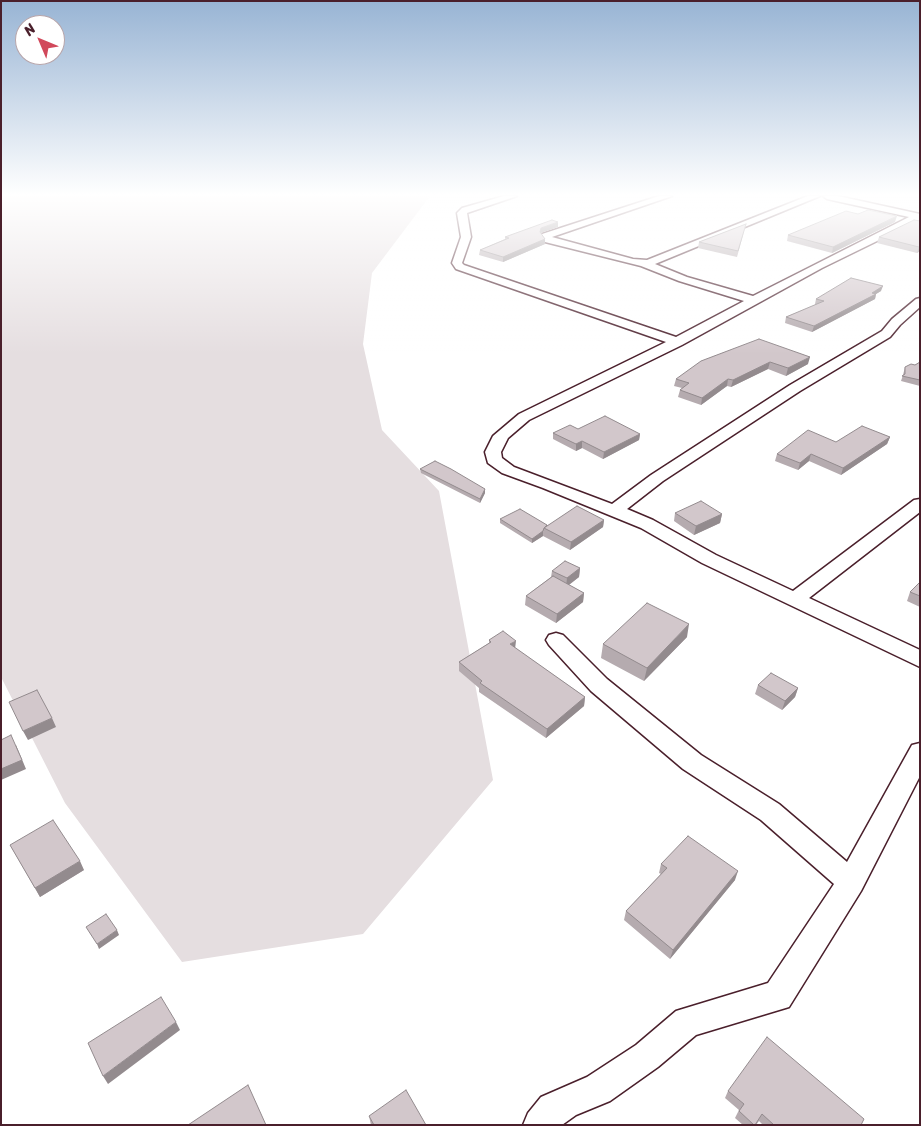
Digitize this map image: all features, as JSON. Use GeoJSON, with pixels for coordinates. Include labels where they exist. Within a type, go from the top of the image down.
{"type":"FeatureCollection","features":[{"type":"Feature","properties":{"kind":"street"},"geometry":{"type":"LineString","coordinates":[[462,249],[457,263],[460,267],[677,342]]}},
{"type":"Feature","properties":{"kind":"street"},"geometry":{"type":"LineString","coordinates":[[581,249],[645,264],[682,279],[753,300]]}},
{"type":"Feature","properties":{"kind":"street"},"geometry":{"type":"LineString","coordinates":[[645,264],[684,249]]}},
{"type":"Feature","properties":{"kind":"street"},"geometry":{"type":"LineString","coordinates":[[855,249],[753,300],[677,342],[524,417],[508,429],[494,446],[492,452],[494,460],[508,470],[647,524],[709,559],[920,660]]}},
{"type":"Feature","properties":{"kind":"street"},"geometry":{"type":"LineString","coordinates":[[615,510],[657,478],[795,388],[886,334],[896,322],[920,301]]}},
{"type":"Feature","properties":{"kind":"street"},"geometry":{"type":"LineString","coordinates":[[796,599],[862,546],[920,504]]}},
{"type":"Feature","properties":{"kind":"street"},"geometry":{"type":"LineString","coordinates":[[556,640],[599,685],[692,762],[770,812],[851,882]]}},
{"type":"Feature","properties":{"kind":"street"},"geometry":{"type":"LineString","coordinates":[[540,1125],[553,1109],[598,1089],[647,1056],[688,1022],[778,996],[851,882],[920,752]]}},
{"type":"Feature","properties":{"kind":"shaded area"},"geometry":{"type":"Polygon","coordinates":[[[1,249],[390,249],[372,273],[363,344],[382,430],[439,491],[493,780],[363,934],[182,962],[65,803],[1,677],[1,249]]]}},
{"type":"Feature","properties":{"kind":"building"},"geometry":{"type":"Polygon","coordinates":[[[484,249],[523,249],[503,257],[480,250],[484,249]]]}},
{"type":"Feature","properties":{"kind":"building"},"geometry":{"type":"Polygon","coordinates":[[[851,278],[883,286],[872,293],[876,294],[814,326],[786,317],[824,301],[816,299],[851,278]]]}},
{"type":"Feature","properties":{"kind":"building"},"geometry":{"type":"Polygon","coordinates":[[[759,339],[810,357],[788,368],[770,362],[733,380],[728,379],[702,398],[680,390],[689,383],[676,379],[701,361],[759,339]]]}},
{"type":"Feature","properties":{"kind":"building"},"geometry":{"type":"Polygon","coordinates":[[[920,362],[920,380],[902,376],[905,374],[905,367],[920,362]]]}},
{"type":"Feature","properties":{"kind":"building"},"geometry":{"type":"Polygon","coordinates":[[[605,416],[640,434],[604,452],[582,441],[576,444],[553,433],[570,425],[578,429],[605,416]]]}},
{"type":"Feature","properties":{"kind":"building"},"geometry":{"type":"Polygon","coordinates":[[[862,426],[890,437],[843,468],[811,454],[800,463],[777,454],[808,430],[836,442],[862,426]]]}},
{"type":"Feature","properties":{"kind":"building"},"geometry":{"type":"Polygon","coordinates":[[[435,461],[485,489],[480,499],[420,469],[435,461]]]}},
{"type":"Feature","properties":{"kind":"building"},"geometry":{"type":"Polygon","coordinates":[[[701,501],[722,514],[696,526],[675,513],[701,501]]]}},
{"type":"Feature","properties":{"kind":"building"},"geometry":{"type":"Polygon","coordinates":[[[577,506],[604,520],[571,542],[544,528],[577,506]]]}},
{"type":"Feature","properties":{"kind":"building"},"geometry":{"type":"Polygon","coordinates":[[[520,509],[547,525],[543,531],[532,539],[500,519],[520,509]]]}},
{"type":"Feature","properties":{"kind":"building"},"geometry":{"type":"Polygon","coordinates":[[[565,561],[580,568],[567,578],[552,571],[565,561]]]}},
{"type":"Feature","properties":{"kind":"building"},"geometry":{"type":"Polygon","coordinates":[[[553,576],[584,593],[557,614],[526,596],[553,576]]]}},
{"type":"Feature","properties":{"kind":"building"},"geometry":{"type":"Polygon","coordinates":[[[920,582],[920,596],[910,592],[920,582]]]}},
{"type":"Feature","properties":{"kind":"building"},"geometry":{"type":"Polygon","coordinates":[[[647,603],[689,624],[647,668],[603,644],[647,603]]]}},
{"type":"Feature","properties":{"kind":"building"},"geometry":{"type":"Polygon","coordinates":[[[503,631],[516,641],[510,644],[585,697],[547,729],[480,683],[482,681],[459,662],[491,642],[489,640],[503,631]]]}},
{"type":"Feature","properties":{"kind":"building"},"geometry":{"type":"Polygon","coordinates":[[[771,673],[798,688],[785,701],[758,685],[771,673]]]}},
{"type":"Feature","properties":{"kind":"building"},"geometry":{"type":"Polygon","coordinates":[[[37,690],[52,718],[23,731],[9,702],[37,690]]]}},
{"type":"Feature","properties":{"kind":"building"},"geometry":{"type":"Polygon","coordinates":[[[11,735],[22,760],[1,769],[1,740],[11,735]]]}},
{"type":"Feature","properties":{"kind":"building"},"geometry":{"type":"Polygon","coordinates":[[[53,820],[80,861],[35,888],[10,845],[53,820]]]}},
{"type":"Feature","properties":{"kind":"building"},"geometry":{"type":"Polygon","coordinates":[[[688,836],[738,871],[673,950],[626,911],[667,868],[661,864],[688,836]]]}},
{"type":"Feature","properties":{"kind":"building"},"geometry":{"type":"Polygon","coordinates":[[[106,914],[117,930],[97,944],[86,927],[106,914]]]}},
{"type":"Feature","properties":{"kind":"building"},"geometry":{"type":"Polygon","coordinates":[[[161,997],[176,1022],[103,1076],[88,1043],[161,997]]]}},
{"type":"Feature","properties":{"kind":"building"},"geometry":{"type":"Polygon","coordinates":[[[767,1037],[864,1119],[861,1125],[774,1125],[762,1114],[754,1125],[739,1111],[744,1104],[728,1091],[767,1037]]]}},
{"type":"Feature","properties":{"kind":"building"},"geometry":{"type":"Polygon","coordinates":[[[248,1085],[266,1125],[188,1125],[248,1085]]]}},
{"type":"Feature","properties":{"kind":"building"},"geometry":{"type":"Polygon","coordinates":[[[406,1090],[426,1125],[374,1125],[369,1116],[406,1090]]]}}]}
